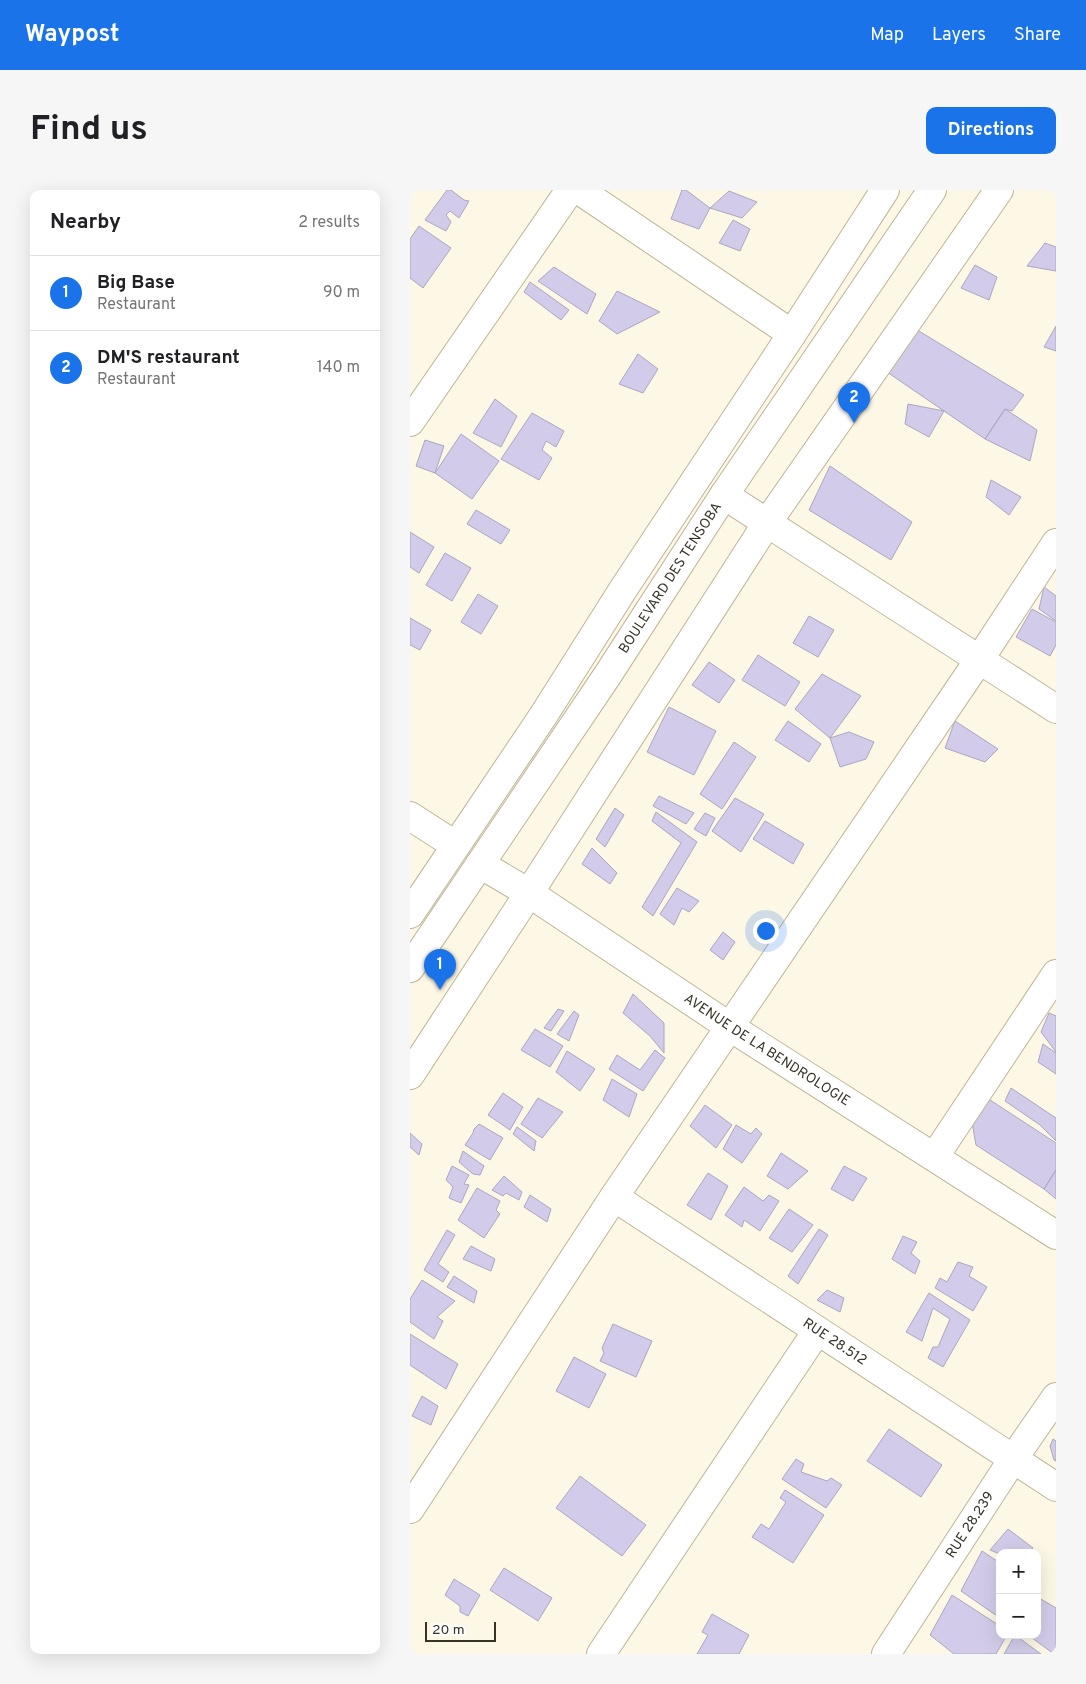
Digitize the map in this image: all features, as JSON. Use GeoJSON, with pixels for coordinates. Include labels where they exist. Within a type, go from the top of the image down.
{"type":"FeatureCollection","features":[{"type":"Feature","properties":{"kind":"street"},"geometry":{"type":"LineString","coordinates":[[410,422],[570,190]]}},
{"type":"Feature","properties":{"kind":"street"},"geometry":{"type":"LineString","coordinates":[[579,190],[792,334]]}},
{"type":"Feature","properties":{"kind":"street"},"geometry":{"type":"LineString","coordinates":[[410,914],[543,716],[624,588],[885,190]]}},
{"type":"Feature","properties":{"kind":"street","name":"BOULEVARD DES TENSOBA"},"geometry":{"type":"LineString","coordinates":[[410,968],[607,676],[724,495],[932,190]]}},
{"type":"Feature","properties":{"kind":"street"},"geometry":{"type":"LineString","coordinates":[[410,1075],[767,523],[999,190]]}},
{"type":"Feature","properties":{"kind":"street"},"geometry":{"type":"LineString","coordinates":[[724,495],[1056,709]]}},
{"type":"Feature","properties":{"kind":"street"},"geometry":{"type":"LineString","coordinates":[[410,1509],[614,1197],[979,660],[1056,543]]}},
{"type":"Feature","properties":{"kind":"street"},"geometry":{"type":"LineString","coordinates":[[410,816],[455,845]]}},
{"type":"Feature","properties":{"kind":"street","name":"AVENUE DE LA BENDROLOGIE"},"geometry":{"type":"LineString","coordinates":[[480,864],[529,893],[730,1027],[935,1156],[1056,1235]]}},
{"type":"Feature","properties":{"kind":"street"},"geometry":{"type":"LineString","coordinates":[[935,1156],[1056,974]]}},
{"type":"Feature","properties":{"kind":"street","name":"RUE 28.512"},"geometry":{"type":"LineString","coordinates":[[614,1197],[1056,1487]]}},
{"type":"Feature","properties":{"kind":"street"},"geometry":{"type":"LineString","coordinates":[[601,1654],[817,1330]]}},
{"type":"Feature","properties":{"kind":"street","name":"RUE 28.239"},"geometry":{"type":"LineString","coordinates":[[886,1654],[1013,1458],[1056,1397]]}},
{"type":"Feature","properties":{"kind":"building"},"geometry":{"type":"Polygon","coordinates":[[[447,190],[451,190],[464,200],[469,201],[459,218],[450,211],[446,215],[451,222],[446,231],[425,220],[447,190]]]}},
{"type":"Feature","properties":{"kind":"building"},"geometry":{"type":"Polygon","coordinates":[[[682,190],[686,190],[710,208],[699,229],[671,219],[682,190]]]}},
{"type":"Feature","properties":{"kind":"building"},"geometry":{"type":"Polygon","coordinates":[[[729,191],[757,202],[742,218],[710,208],[729,191]]]}},
{"type":"Feature","properties":{"kind":"building"},"geometry":{"type":"Polygon","coordinates":[[[733,220],[750,229],[740,251],[719,243],[733,220]]]}},
{"type":"Feature","properties":{"kind":"building"},"geometry":{"type":"Polygon","coordinates":[[[419,226],[451,248],[423,288],[410,278],[410,239],[419,226]]]}},
{"type":"Feature","properties":{"kind":"building"},"geometry":{"type":"Polygon","coordinates":[[[1045,243],[1056,247],[1056,271],[1027,266],[1045,243]]]}},
{"type":"Feature","properties":{"kind":"building"},"geometry":{"type":"Polygon","coordinates":[[[975,265],[997,277],[989,300],[961,288],[975,265]]]}},
{"type":"Feature","properties":{"kind":"building"},"geometry":{"type":"Polygon","coordinates":[[[554,267],[596,294],[587,314],[538,281],[554,267]]]}},
{"type":"Feature","properties":{"kind":"building"},"geometry":{"type":"Polygon","coordinates":[[[530,282],[569,310],[561,320],[524,292],[530,282]]]}},
{"type":"Feature","properties":{"kind":"building"},"geometry":{"type":"Polygon","coordinates":[[[617,291],[660,312],[617,334],[599,321],[617,291]]]}},
{"type":"Feature","properties":{"kind":"building"},"geometry":{"type":"Polygon","coordinates":[[[1056,326],[1056,351],[1044,347],[1056,326]]]}},
{"type":"Feature","properties":{"kind":"building"},"geometry":{"type":"Polygon","coordinates":[[[914,328],[1024,395],[1012,411],[1005,409],[985,439],[884,370],[914,328]]]}},
{"type":"Feature","properties":{"kind":"building"},"geometry":{"type":"Polygon","coordinates":[[[638,354],[658,369],[643,393],[619,384],[638,354]]]}},
{"type":"Feature","properties":{"kind":"building"},"geometry":{"type":"Polygon","coordinates":[[[495,399],[517,416],[501,447],[473,433],[495,399]]]}},
{"type":"Feature","properties":{"kind":"building"},"geometry":{"type":"Polygon","coordinates":[[[908,404],[944,411],[929,437],[905,424],[908,404]]]}},
{"type":"Feature","properties":{"kind":"building"},"geometry":{"type":"Polygon","coordinates":[[[1005,409],[1037,430],[1030,461],[985,439],[1005,409]]]}},
{"type":"Feature","properties":{"kind":"building"},"geometry":{"type":"Polygon","coordinates":[[[532,413],[564,431],[556,447],[546,441],[542,450],[552,458],[539,480],[501,459],[532,413]]]}},
{"type":"Feature","properties":{"kind":"building"},"geometry":{"type":"Polygon","coordinates":[[[461,434],[499,461],[472,499],[435,473],[461,434]]]}},
{"type":"Feature","properties":{"kind":"building"},"geometry":{"type":"Polygon","coordinates":[[[425,440],[444,446],[435,473],[416,466],[425,440]]]}},
{"type":"Feature","properties":{"kind":"building"},"geometry":{"type":"Polygon","coordinates":[[[830,466],[912,522],[891,560],[809,510],[830,466]]]}},
{"type":"Feature","properties":{"kind":"building"},"geometry":{"type":"Polygon","coordinates":[[[991,480],[1021,497],[1009,515],[986,497],[991,480]]]}},
{"type":"Feature","properties":{"kind":"building"},"geometry":{"type":"Polygon","coordinates":[[[476,510],[510,530],[501,544],[467,524],[476,510]]]}},
{"type":"Feature","properties":{"kind":"building"},"geometry":{"type":"Polygon","coordinates":[[[410,532],[434,547],[419,573],[410,567],[410,532]]]}},
{"type":"Feature","properties":{"kind":"building"},"geometry":{"type":"Polygon","coordinates":[[[445,553],[471,568],[452,601],[426,585],[445,553]]]}},
{"type":"Feature","properties":{"kind":"building"},"geometry":{"type":"Polygon","coordinates":[[[1044,587],[1056,596],[1056,621],[1039,609],[1044,587]]]}},
{"type":"Feature","properties":{"kind":"building"},"geometry":{"type":"Polygon","coordinates":[[[478,594],[498,606],[481,634],[461,622],[478,594]]]}},
{"type":"Feature","properties":{"kind":"building"},"geometry":{"type":"Polygon","coordinates":[[[1032,609],[1056,622],[1056,645],[1050,656],[1016,637],[1032,609]]]}},
{"type":"Feature","properties":{"kind":"building"},"geometry":{"type":"Polygon","coordinates":[[[809,616],[834,630],[818,657],[793,643],[809,616]]]}},
{"type":"Feature","properties":{"kind":"building"},"geometry":{"type":"Polygon","coordinates":[[[410,618],[431,630],[420,650],[410,645],[410,618]]]}},
{"type":"Feature","properties":{"kind":"building"},"geometry":{"type":"Polygon","coordinates":[[[758,655],[800,682],[785,706],[742,680],[758,655]]]}},
{"type":"Feature","properties":{"kind":"building"},"geometry":{"type":"Polygon","coordinates":[[[709,662],[735,680],[719,703],[692,685],[709,662]]]}},
{"type":"Feature","properties":{"kind":"building"},"geometry":{"type":"Polygon","coordinates":[[[822,674],[861,696],[830,738],[795,709],[822,674]]]}},
{"type":"Feature","properties":{"kind":"building"},"geometry":{"type":"Polygon","coordinates":[[[669,707],[716,731],[694,775],[647,752],[669,707]]]}},
{"type":"Feature","properties":{"kind":"building"},"geometry":{"type":"Polygon","coordinates":[[[788,721],[821,744],[809,762],[775,740],[788,721]]]}},
{"type":"Feature","properties":{"kind":"building"},"geometry":{"type":"Polygon","coordinates":[[[955,721],[998,749],[985,762],[945,748],[955,721]]]}},
{"type":"Feature","properties":{"kind":"building"},"geometry":{"type":"Polygon","coordinates":[[[849,732],[874,742],[866,759],[840,767],[830,738],[849,732]]]}},
{"type":"Feature","properties":{"kind":"building"},"geometry":{"type":"Polygon","coordinates":[[[734,742],[756,757],[722,809],[700,794],[734,742]]]}},
{"type":"Feature","properties":{"kind":"building"},"geometry":{"type":"Polygon","coordinates":[[[659,796],[694,813],[686,824],[653,806],[659,796]]]}},
{"type":"Feature","properties":{"kind":"building"},"geometry":{"type":"Polygon","coordinates":[[[735,798],[764,814],[741,852],[712,831],[735,798]]]}},
{"type":"Feature","properties":{"kind":"building"},"geometry":{"type":"Polygon","coordinates":[[[615,808],[624,815],[605,847],[596,839],[615,808]]]}},
{"type":"Feature","properties":{"kind":"building"},"geometry":{"type":"Polygon","coordinates":[[[656,812],[697,842],[653,916],[642,907],[681,843],[652,821],[656,812]]]}},
{"type":"Feature","properties":{"kind":"building"},"geometry":{"type":"Polygon","coordinates":[[[705,813],[715,818],[706,836],[694,829],[705,813]]]}},
{"type":"Feature","properties":{"kind":"building"},"geometry":{"type":"Polygon","coordinates":[[[765,821],[804,844],[793,864],[753,839],[765,821]]]}},
{"type":"Feature","properties":{"kind":"building"},"geometry":{"type":"Polygon","coordinates":[[[592,848],[617,873],[610,884],[582,864],[592,848]]]}},
{"type":"Feature","properties":{"kind":"building"},"geometry":{"type":"Polygon","coordinates":[[[677,888],[699,901],[689,912],[682,908],[674,925],[660,914],[677,888]]]}},
{"type":"Feature","properties":{"kind":"building"},"geometry":{"type":"Polygon","coordinates":[[[723,932],[735,942],[723,960],[710,950],[723,932]]]}},
{"type":"Feature","properties":{"kind":"building"},"geometry":{"type":"Polygon","coordinates":[[[633,994],[664,1023],[664,1053],[650,1036],[623,1013],[633,994]]]}},
{"type":"Feature","properties":{"kind":"building"},"geometry":{"type":"Polygon","coordinates":[[[558,1009],[564,1011],[551,1031],[544,1028],[558,1009]]]}},
{"type":"Feature","properties":{"kind":"building"},"geometry":{"type":"Polygon","coordinates":[[[574,1011],[579,1015],[569,1041],[557,1034],[574,1011]]]}},
{"type":"Feature","properties":{"kind":"building"},"geometry":{"type":"Polygon","coordinates":[[[1049,1013],[1056,1016],[1056,1052],[1041,1032],[1049,1013]]]}},
{"type":"Feature","properties":{"kind":"building"},"geometry":{"type":"Polygon","coordinates":[[[535,1029],[563,1046],[550,1067],[521,1050],[535,1029]]]}},
{"type":"Feature","properties":{"kind":"building"},"geometry":{"type":"Polygon","coordinates":[[[1043,1044],[1056,1053],[1056,1074],[1038,1062],[1043,1044]]]}},
{"type":"Feature","properties":{"kind":"building"},"geometry":{"type":"Polygon","coordinates":[[[655,1050],[665,1058],[643,1091],[609,1069],[617,1055],[640,1070],[655,1050]]]}},
{"type":"Feature","properties":{"kind":"building"},"geometry":{"type":"Polygon","coordinates":[[[567,1051],[595,1069],[580,1091],[556,1072],[567,1051]]]}},
{"type":"Feature","properties":{"kind":"building"},"geometry":{"type":"Polygon","coordinates":[[[612,1079],[637,1094],[629,1117],[603,1100],[612,1079]]]}},
{"type":"Feature","properties":{"kind":"building"},"geometry":{"type":"Polygon","coordinates":[[[1011,1088],[1056,1118],[1056,1141],[1040,1125],[1005,1101],[1011,1088]]]}},
{"type":"Feature","properties":{"kind":"building"},"geometry":{"type":"Polygon","coordinates":[[[503,1093],[523,1107],[510,1130],[488,1115],[503,1093]]]}},
{"type":"Feature","properties":{"kind":"building"},"geometry":{"type":"Polygon","coordinates":[[[538,1098],[563,1112],[542,1138],[521,1124],[538,1098]]]}},
{"type":"Feature","properties":{"kind":"building"},"geometry":{"type":"Polygon","coordinates":[[[987,1098],[1056,1143],[1056,1170],[1044,1189],[976,1145],[972,1122],[987,1098]]]}},
{"type":"Feature","properties":{"kind":"building"},"geometry":{"type":"Polygon","coordinates":[[[705,1105],[732,1125],[716,1148],[690,1126],[705,1105]]]}},
{"type":"Feature","properties":{"kind":"building"},"geometry":{"type":"Polygon","coordinates":[[[479,1124],[503,1138],[490,1160],[465,1145],[479,1124]]]}},
{"type":"Feature","properties":{"kind":"building"},"geometry":{"type":"Polygon","coordinates":[[[736,1125],[751,1134],[756,1128],[762,1134],[742,1163],[723,1149],[736,1125]]]}},
{"type":"Feature","properties":{"kind":"building"},"geometry":{"type":"Polygon","coordinates":[[[517,1127],[536,1141],[534,1151],[513,1134],[517,1127]]]}},
{"type":"Feature","properties":{"kind":"building"},"geometry":{"type":"Polygon","coordinates":[[[410,1133],[422,1144],[419,1155],[410,1147],[410,1133]]]}},
{"type":"Feature","properties":{"kind":"building"},"geometry":{"type":"Polygon","coordinates":[[[463,1151],[484,1166],[480,1175],[473,1174],[459,1162],[463,1151]]]}},
{"type":"Feature","properties":{"kind":"building"},"geometry":{"type":"Polygon","coordinates":[[[781,1153],[808,1171],[788,1189],[767,1176],[781,1153]]]}},
{"type":"Feature","properties":{"kind":"building"},"geometry":{"type":"Polygon","coordinates":[[[452,1166],[469,1175],[464,1184],[469,1185],[461,1203],[449,1198],[453,1187],[446,1180],[452,1166]]]}},
{"type":"Feature","properties":{"kind":"building"},"geometry":{"type":"Polygon","coordinates":[[[844,1166],[867,1178],[853,1201],[831,1189],[844,1166]]]}},
{"type":"Feature","properties":{"kind":"building"},"geometry":{"type":"Polygon","coordinates":[[[1056,1170],[1056,1199],[1044,1189],[1056,1170]]]}},
{"type":"Feature","properties":{"kind":"building"},"geometry":{"type":"Polygon","coordinates":[[[708,1173],[728,1186],[711,1220],[687,1205],[708,1173]]]}},
{"type":"Feature","properties":{"kind":"building"},"geometry":{"type":"Polygon","coordinates":[[[504,1176],[522,1192],[519,1200],[506,1193],[503,1196],[492,1190],[504,1176]]]}},
{"type":"Feature","properties":{"kind":"building"},"geometry":{"type":"Polygon","coordinates":[[[744,1187],[763,1201],[769,1195],[779,1201],[760,1231],[744,1220],[742,1227],[725,1215],[744,1187]]]}},
{"type":"Feature","properties":{"kind":"building"},"geometry":{"type":"Polygon","coordinates":[[[477,1188],[500,1201],[496,1210],[500,1214],[484,1238],[458,1220],[477,1188]]]}},
{"type":"Feature","properties":{"kind":"building"},"geometry":{"type":"Polygon","coordinates":[[[530,1195],[551,1209],[547,1222],[524,1207],[530,1195]]]}},
{"type":"Feature","properties":{"kind":"building"},"geometry":{"type":"Polygon","coordinates":[[[789,1209],[813,1225],[792,1252],[769,1238],[789,1209]]]}},
{"type":"Feature","properties":{"kind":"building"},"geometry":{"type":"Polygon","coordinates":[[[819,1229],[828,1235],[798,1284],[788,1276],[819,1229]]]}},
{"type":"Feature","properties":{"kind":"building"},"geometry":{"type":"Polygon","coordinates":[[[447,1230],[455,1235],[438,1264],[449,1272],[443,1282],[424,1270],[447,1230]]]}},
{"type":"Feature","properties":{"kind":"building"},"geometry":{"type":"Polygon","coordinates":[[[903,1236],[917,1242],[911,1253],[920,1261],[915,1274],[892,1259],[903,1236]]]}},
{"type":"Feature","properties":{"kind":"building"},"geometry":{"type":"Polygon","coordinates":[[[471,1246],[495,1259],[491,1271],[463,1259],[471,1246]]]}},
{"type":"Feature","properties":{"kind":"building"},"geometry":{"type":"Polygon","coordinates":[[[958,1262],[973,1267],[969,1276],[987,1287],[973,1311],[935,1288],[940,1278],[947,1282],[958,1262]]]}},
{"type":"Feature","properties":{"kind":"building"},"geometry":{"type":"Polygon","coordinates":[[[454,1276],[477,1291],[474,1303],[447,1287],[454,1276]]]}},
{"type":"Feature","properties":{"kind":"building"},"geometry":{"type":"Polygon","coordinates":[[[422,1280],[455,1301],[437,1317],[443,1321],[434,1339],[410,1322],[410,1299],[422,1280]]]}},
{"type":"Feature","properties":{"kind":"building"},"geometry":{"type":"Polygon","coordinates":[[[827,1290],[844,1298],[840,1312],[817,1300],[827,1290]]]}},
{"type":"Feature","properties":{"kind":"building"},"geometry":{"type":"Polygon","coordinates":[[[929,1293],[970,1320],[943,1367],[928,1358],[933,1347],[938,1347],[950,1319],[933,1308],[922,1341],[906,1332],[929,1293]]]}},
{"type":"Feature","properties":{"kind":"building"},"geometry":{"type":"Polygon","coordinates":[[[613,1324],[652,1341],[636,1377],[600,1361],[604,1353],[602,1348],[613,1324]]]}},
{"type":"Feature","properties":{"kind":"building"},"geometry":{"type":"Polygon","coordinates":[[[410,1334],[458,1364],[446,1389],[410,1365],[410,1334]]]}},
{"type":"Feature","properties":{"kind":"building"},"geometry":{"type":"Polygon","coordinates":[[[574,1357],[606,1374],[589,1408],[556,1391],[574,1357]]]}},
{"type":"Feature","properties":{"kind":"building"},"geometry":{"type":"Polygon","coordinates":[[[422,1396],[438,1406],[431,1425],[412,1416],[422,1396]]]}},
{"type":"Feature","properties":{"kind":"building"},"geometry":{"type":"Polygon","coordinates":[[[889,1429],[942,1465],[921,1497],[867,1461],[889,1429]]]}},
{"type":"Feature","properties":{"kind":"building"},"geometry":{"type":"Polygon","coordinates":[[[1053,1439],[1056,1441],[1056,1461],[1050,1446],[1053,1439]]]}},
{"type":"Feature","properties":{"kind":"building"},"geometry":{"type":"Polygon","coordinates":[[[796,1459],[804,1464],[801,1472],[827,1481],[831,1478],[842,1485],[826,1508],[782,1479],[796,1459]]]}},
{"type":"Feature","properties":{"kind":"building"},"geometry":{"type":"Polygon","coordinates":[[[580,1476],[646,1525],[622,1556],[556,1508],[580,1476]]]}},
{"type":"Feature","properties":{"kind":"building"},"geometry":{"type":"Polygon","coordinates":[[[785,1490],[824,1515],[793,1563],[752,1537],[761,1524],[769,1529],[786,1502],[780,1498],[785,1490]]]}},
{"type":"Feature","properties":{"kind":"building"},"geometry":{"type":"Polygon","coordinates":[[[1008,1529],[1033,1548],[996,1549],[996,1552],[990,1550],[1008,1529]]]}},
{"type":"Feature","properties":{"kind":"building"},"geometry":{"type":"Polygon","coordinates":[[[982,1551],[996,1560],[996,1615],[961,1591],[982,1551]]]}},
{"type":"Feature","properties":{"kind":"building"},"geometry":{"type":"Polygon","coordinates":[[[504,1568],[552,1598],[538,1621],[490,1590],[504,1568]]]}},
{"type":"Feature","properties":{"kind":"building"},"geometry":{"type":"Polygon","coordinates":[[[454,1579],[480,1595],[468,1616],[460,1612],[460,1606],[445,1595],[454,1579]]]}},
{"type":"Feature","properties":{"kind":"building"},"geometry":{"type":"Polygon","coordinates":[[[952,1595],[996,1623],[996,1639],[1005,1639],[996,1654],[954,1654],[930,1635],[952,1595]]]}},
{"type":"Feature","properties":{"kind":"building"},"geometry":{"type":"Polygon","coordinates":[[[1041,1599],[1056,1608],[1056,1654],[1033,1639],[1041,1639],[1041,1599]]]}},
{"type":"Feature","properties":{"kind":"building"},"geometry":{"type":"Polygon","coordinates":[[[712,1614],[749,1635],[739,1654],[697,1654],[708,1635],[702,1632],[712,1614]]]}},
{"type":"Feature","properties":{"kind":"building"},"geometry":{"type":"Polygon","coordinates":[[[1013,1639],[1020,1639],[1041,1654],[1004,1654],[1013,1639]]]}},
{"type":"Feature","properties":{"kind":"place","name":"DM'S restaurant"},"geometry":{"type":"Point","coordinates":[854,423]}},
{"type":"Feature","properties":{"kind":"place","name":"Big Base"},"geometry":{"type":"Point","coordinates":[440,990]}}]}
